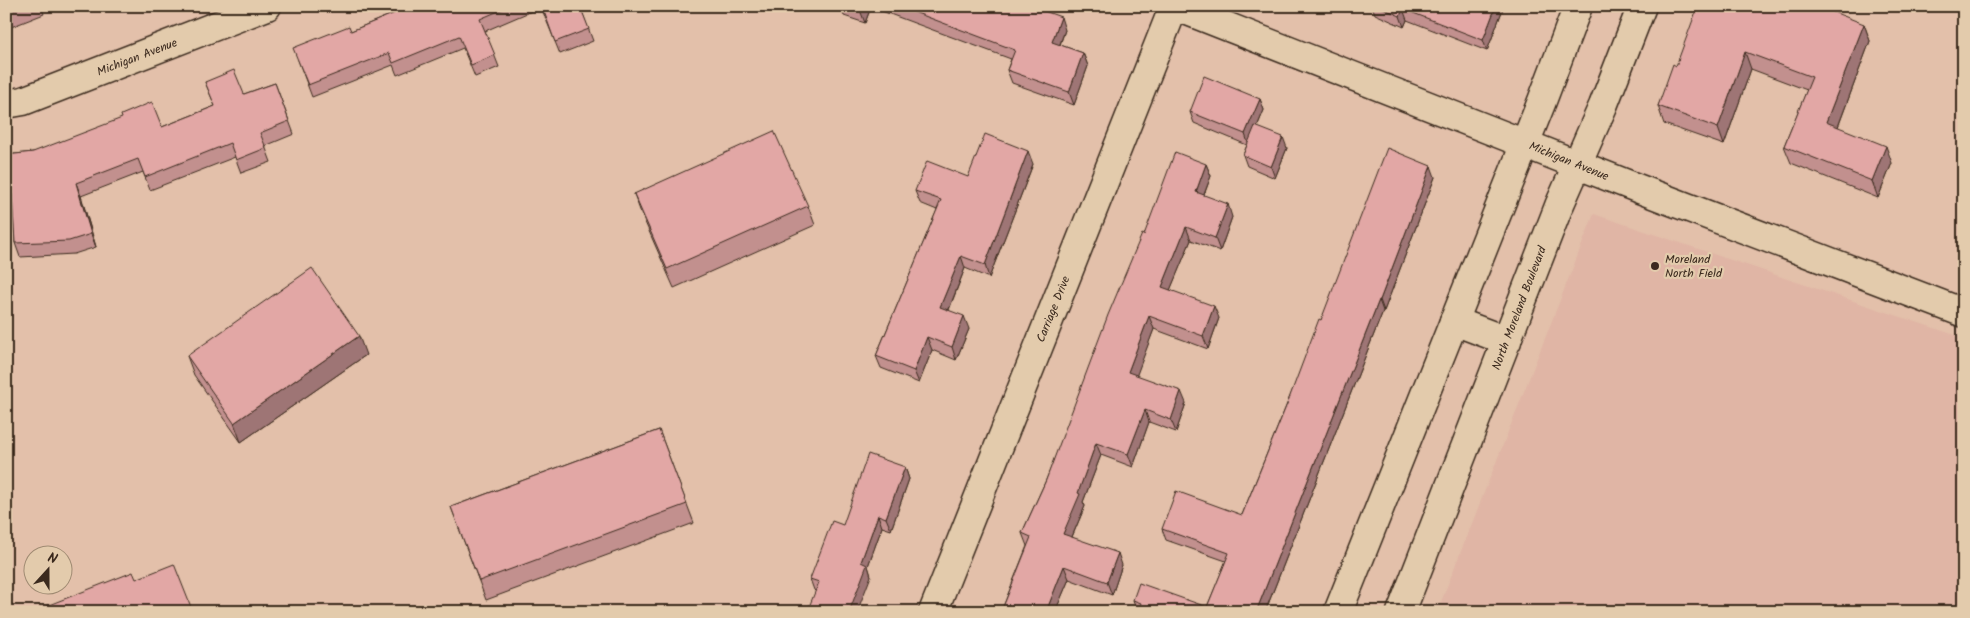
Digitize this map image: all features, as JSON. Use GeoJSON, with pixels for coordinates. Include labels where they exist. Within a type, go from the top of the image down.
{"type":"FeatureCollection","features":[{"type":"Feature","properties":{"kind":"street","name":"Michigan Avenue"},"geometry":{"type":"LineString","coordinates":[[6,104],[23,101],[267,6]]}},
{"type":"Feature","properties":{"kind":"street","name":"Michigan Avenue"},"geometry":{"type":"LineString","coordinates":[[1175,6],[1964,313]]}},
{"type":"Feature","properties":{"kind":"street","name":"Carriage Drive"},"geometry":{"type":"LineString","coordinates":[[933,612],[1175,6]]}},
{"type":"Feature","properties":{"kind":"street"},"geometry":{"type":"LineString","coordinates":[[1338,612],[1542,101],[1578,6]]}},
{"type":"Feature","properties":{"kind":"street","name":"North Moreland Boulevard"},"geometry":{"type":"LineString","coordinates":[[1401,612],[1577,163],[1603,106],[1641,6]]}},
{"type":"Feature","properties":{"kind":"street"},"geometry":{"type":"LineString","coordinates":[[1454,320],[1507,341]]}},
{"type":"Feature","properties":{"kind":"shaded area"},"geometry":{"type":"Polygon","coordinates":[[[1594,214],[1964,338],[1964,612],[1437,612],[1594,214]]]}},
{"type":"Feature","properties":{"kind":"building"},"geometry":{"type":"Polygon","coordinates":[[[6,6],[17,6],[6,11],[6,6]]]}},
{"type":"Feature","properties":{"kind":"building"},"geometry":{"type":"Polygon","coordinates":[[[412,6],[510,6],[480,19],[495,55],[471,65],[459,36],[393,63],[389,53],[308,85],[293,48],[349,26],[351,31],[412,6]]]}},
{"type":"Feature","properties":{"kind":"building"},"geometry":{"type":"Polygon","coordinates":[[[542,6],[580,6],[589,29],[555,42],[542,6]]]}},
{"type":"Feature","properties":{"kind":"building"},"geometry":{"type":"Polygon","coordinates":[[[849,6],[862,6],[860,10],[849,6]]]}},
{"type":"Feature","properties":{"kind":"building"},"geometry":{"type":"Polygon","coordinates":[[[898,6],[1030,6],[1061,17],[1052,42],[1083,53],[1069,92],[1007,70],[1015,50],[898,6]]]}},
{"type":"Feature","properties":{"kind":"building"},"geometry":{"type":"Polygon","coordinates":[[[1378,6],[1496,6],[1483,40],[1403,9],[1400,16],[1378,6]]]}},
{"type":"Feature","properties":{"kind":"building"},"geometry":{"type":"Polygon","coordinates":[[[1698,6],[1818,6],[1864,24],[1826,122],[1886,146],[1872,181],[1784,146],[1812,77],[1745,52],[1718,128],[1658,106],[1673,64],[1676,66],[1698,6]]]}},
{"type":"Feature","properties":{"kind":"building"},"geometry":{"type":"Polygon","coordinates":[[[234,70],[244,94],[275,83],[289,121],[260,133],[266,148],[236,160],[230,143],[145,177],[138,159],[76,183],[91,234],[69,241],[15,243],[12,194],[6,194],[6,155],[33,152],[122,118],[121,115],[152,102],[162,127],[215,106],[205,82],[234,70]]]}},
{"type":"Feature","properties":{"kind":"building"},"geometry":{"type":"Polygon","coordinates":[[[1204,76],[1260,99],[1245,134],[1190,112],[1204,76]]]}},
{"type":"Feature","properties":{"kind":"building"},"geometry":{"type":"Polygon","coordinates":[[[1255,126],[1283,137],[1271,167],[1243,155],[1255,126]]]}},
{"type":"Feature","properties":{"kind":"building"},"geometry":{"type":"Polygon","coordinates":[[[774,131],[808,206],[667,269],[634,194],[774,131]]]}},
{"type":"Feature","properties":{"kind":"building"},"geometry":{"type":"Polygon","coordinates":[[[985,134],[1028,151],[985,265],[961,256],[940,307],[964,316],[952,347],[927,337],[914,371],[876,356],[941,200],[915,191],[927,161],[968,177],[985,134]]]}},
{"type":"Feature","properties":{"kind":"building"},"geometry":{"type":"Polygon","coordinates":[[[1387,148],[1431,166],[1256,612],[1138,612],[1141,603],[1133,600],[1139,583],[1207,607],[1229,553],[1162,529],[1176,491],[1242,515],[1319,319],[1321,320],[1387,148]]]}},
{"type":"Feature","properties":{"kind":"building"},"geometry":{"type":"Polygon","coordinates":[[[1175,152],[1206,164],[1196,192],[1228,204],[1215,238],[1186,227],[1162,287],[1214,306],[1203,336],[1149,316],[1128,372],[1181,391],[1171,420],[1145,410],[1128,454],[1096,443],[1078,493],[1080,494],[1063,534],[1118,553],[1107,582],[1064,566],[1046,612],[1001,612],[1031,537],[1022,533],[1046,480],[1108,315],[1142,234],[1144,235],[1175,152]]]}},
{"type":"Feature","properties":{"kind":"building"},"geometry":{"type":"Polygon","coordinates":[[[312,268],[359,336],[234,423],[187,356],[312,268]]]}},
{"type":"Feature","properties":{"kind":"building"},"geometry":{"type":"Polygon","coordinates":[[[659,430],[687,504],[479,581],[451,507],[659,430]]]}},
{"type":"Feature","properties":{"kind":"building"},"geometry":{"type":"Polygon","coordinates":[[[868,454],[905,467],[886,518],[878,515],[861,562],[867,565],[849,612],[807,612],[819,582],[810,579],[832,521],[843,525],[868,454]]]}},
{"type":"Feature","properties":{"kind":"building"},"geometry":{"type":"Polygon","coordinates":[[[174,564],[193,612],[31,612],[133,572],[136,579],[174,564]]]}},
{"type":"Feature","properties":{"kind":"place","name":"Moreland North Field"},"geometry":{"type":"Point","coordinates":[1655,266]}}]}
